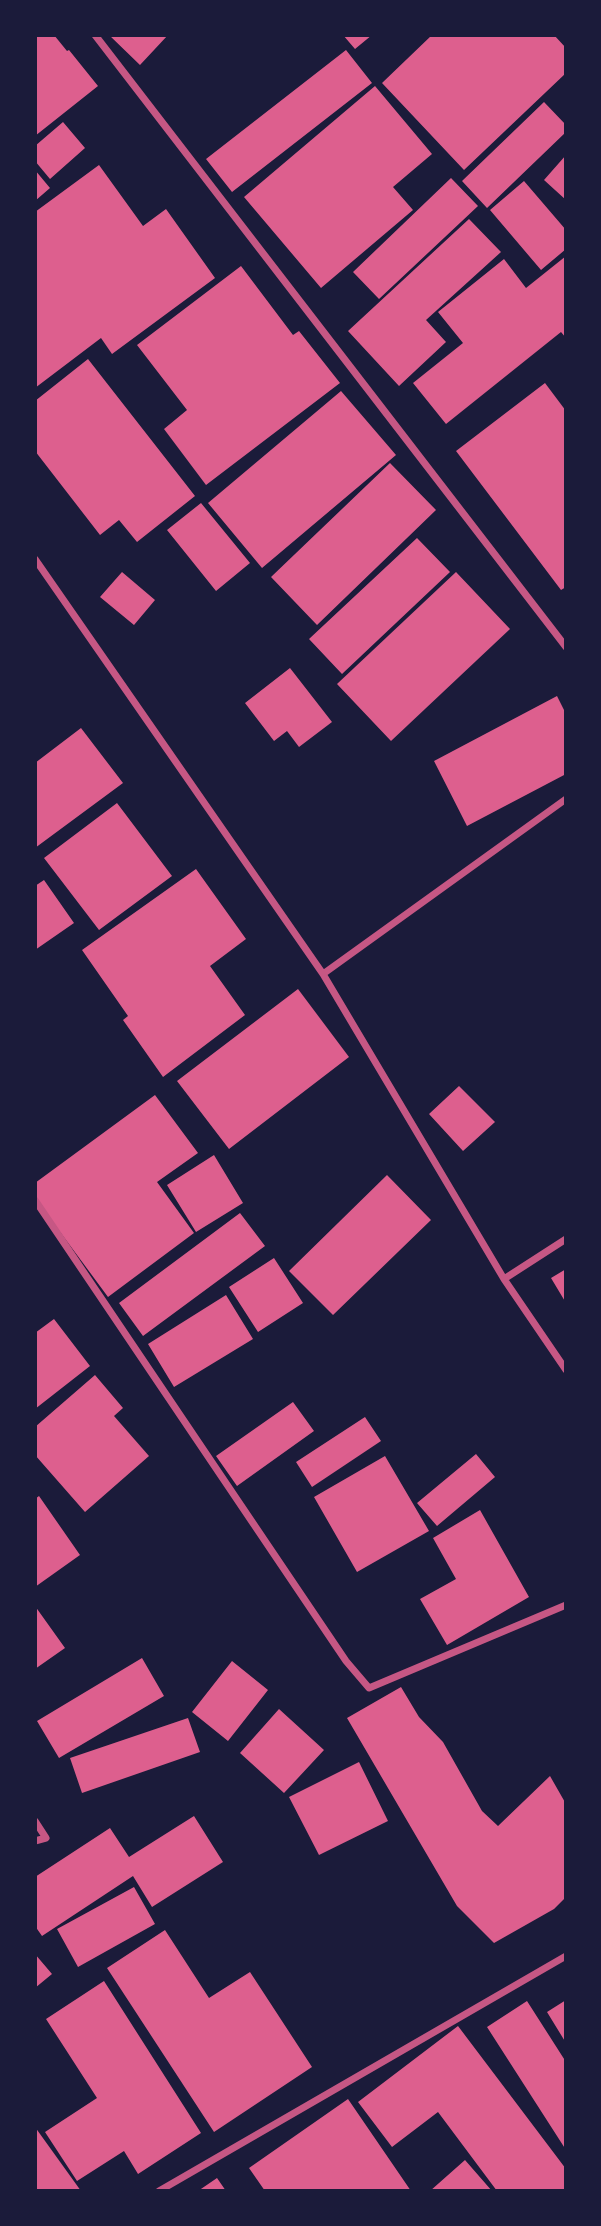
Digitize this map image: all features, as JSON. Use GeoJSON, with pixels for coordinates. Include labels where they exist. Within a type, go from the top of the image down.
{"type":"FeatureCollection","features":[{"type":"Feature","properties":{"kind":"street"},"geometry":{"type":"LineString","coordinates":[[95,35],[566,647]]}},
{"type":"Feature","properties":{"kind":"street"},"geometry":{"type":"LineString","coordinates":[[35,559],[323,974],[505,1279],[566,1370]]}},
{"type":"Feature","properties":{"kind":"street"},"geometry":{"type":"LineString","coordinates":[[323,974],[566,799]]}},
{"type":"Feature","properties":{"kind":"street"},"geometry":{"type":"LineString","coordinates":[[35,1200],[346,1661],[369,1688],[566,1605]]}},
{"type":"Feature","properties":{"kind":"street"},"geometry":{"type":"LineString","coordinates":[[505,1279],[566,1239]]}},
{"type":"Feature","properties":{"kind":"street"},"geometry":{"type":"LineString","coordinates":[[35,1821],[46,1838],[35,1841]]}},
{"type":"Feature","properties":{"kind":"street"},"geometry":{"type":"LineString","coordinates":[[159,2191],[566,1956]]}},
{"type":"Feature","properties":{"kind":"building"},"geometry":{"type":"Polygon","coordinates":[[[35,35],[54,35],[98,86],[35,136],[35,35]]]}},
{"type":"Feature","properties":{"kind":"building"},"geometry":{"type":"Polygon","coordinates":[[[109,35],[168,35],[140,65],[109,35]]]}},
{"type":"Feature","properties":{"kind":"building"},"geometry":{"type":"Polygon","coordinates":[[[343,35],[372,35],[355,49],[343,35]]]}},
{"type":"Feature","properties":{"kind":"building"},"geometry":{"type":"Polygon","coordinates":[[[432,35],[554,35],[566,48],[566,73],[464,170],[382,83],[432,35]]]}},
{"type":"Feature","properties":{"kind":"building"},"geometry":{"type":"Polygon","coordinates":[[[346,50],[372,83],[232,192],[206,159],[346,50]]]}},
{"type":"Feature","properties":{"kind":"building"},"geometry":{"type":"Polygon","coordinates":[[[375,86],[432,154],[393,187],[413,210],[321,288],[244,197],[375,86]]]}},
{"type":"Feature","properties":{"kind":"building"},"geometry":{"type":"Polygon","coordinates":[[[544,102],[566,125],[566,132],[487,208],[462,181],[544,102]]]}},
{"type":"Feature","properties":{"kind":"building"},"geometry":{"type":"Polygon","coordinates":[[[63,122],[85,148],[50,179],[35,161],[35,146],[63,122]]]}},
{"type":"Feature","properties":{"kind":"building"},"geometry":{"type":"Polygon","coordinates":[[[566,155],[566,200],[544,180],[566,155]]]}},
{"type":"Feature","properties":{"kind":"building"},"geometry":{"type":"Polygon","coordinates":[[[99,165],[143,226],[166,209],[215,278],[112,354],[101,338],[35,388],[35,212],[99,165]]]}},
{"type":"Feature","properties":{"kind":"building"},"geometry":{"type":"Polygon","coordinates":[[[35,170],[50,188],[35,201],[35,170]]]}},
{"type":"Feature","properties":{"kind":"building"},"geometry":{"type":"Polygon","coordinates":[[[451,178],[478,206],[379,299],[353,272],[451,178]]]}},
{"type":"Feature","properties":{"kind":"building"},"geometry":{"type":"Polygon","coordinates":[[[524,181],[566,230],[566,249],[541,270],[490,210],[524,181]]]}},
{"type":"Feature","properties":{"kind":"building"},"geometry":{"type":"Polygon","coordinates":[[[469,219],[501,252],[426,320],[446,342],[399,386],[348,331],[469,219]]]}},
{"type":"Feature","properties":{"kind":"building"},"geometry":{"type":"Polygon","coordinates":[[[566,256],[566,338],[561,332],[446,424],[413,383],[463,343],[438,312],[504,259],[526,288],[566,256]]]}},
{"type":"Feature","properties":{"kind":"building"},"geometry":{"type":"Polygon","coordinates":[[[241,266],[293,335],[299,331],[340,383],[206,485],[164,429],[187,410],[137,345],[241,266]]]}},
{"type":"Feature","properties":{"kind":"building"},"geometry":{"type":"Polygon","coordinates":[[[88,359],[195,496],[137,542],[119,520],[100,535],[35,451],[35,401],[88,359]]]}},
{"type":"Feature","properties":{"kind":"building"},"geometry":{"type":"Polygon","coordinates":[[[545,383],[566,411],[566,587],[561,590],[456,451],[545,383]]]}},
{"type":"Feature","properties":{"kind":"building"},"geometry":{"type":"Polygon","coordinates":[[[341,391],[396,455],[262,568],[208,503],[341,391]]]}},
{"type":"Feature","properties":{"kind":"building"},"geometry":{"type":"Polygon","coordinates":[[[390,463],[436,510],[317,625],[271,577],[390,463]]]}},
{"type":"Feature","properties":{"kind":"building"},"geometry":{"type":"Polygon","coordinates":[[[201,503],[250,563],[216,591],[167,530],[201,503]]]}},
{"type":"Feature","properties":{"kind":"building"},"geometry":{"type":"Polygon","coordinates":[[[417,538],[450,572],[342,674],[309,639],[417,538]]]}},
{"type":"Feature","properties":{"kind":"building"},"geometry":{"type":"Polygon","coordinates":[[[122,572],[155,600],[134,625],[100,597],[122,572]]]}},
{"type":"Feature","properties":{"kind":"building"},"geometry":{"type":"Polygon","coordinates":[[[456,572],[510,629],[391,741],[337,684],[456,572]]]}},
{"type":"Feature","properties":{"kind":"building"},"geometry":{"type":"Polygon","coordinates":[[[290,668],[332,722],[299,747],[287,731],[274,741],[245,703],[290,668]]]}},
{"type":"Feature","properties":{"kind":"building"},"geometry":{"type":"Polygon","coordinates":[[[557,696],[566,714],[566,774],[467,826],[434,761],[557,696]]]}},
{"type":"Feature","properties":{"kind":"building"},"geometry":{"type":"Polygon","coordinates":[[[81,728],[123,783],[35,848],[35,763],[81,728]]]}},
{"type":"Feature","properties":{"kind":"building"},"geometry":{"type":"Polygon","coordinates":[[[117,803],[172,876],[99,930],[44,858],[117,803]]]}},
{"type":"Feature","properties":{"kind":"building"},"geometry":{"type":"Polygon","coordinates":[[[196,869],[246,939],[210,966],[245,1015],[163,1077],[123,1020],[128,1016],[82,950],[196,869]]]}},
{"type":"Feature","properties":{"kind":"building"},"geometry":{"type":"Polygon","coordinates":[[[44,880],[74,923],[35,950],[35,886],[44,880]]]}},
{"type":"Feature","properties":{"kind":"building"},"geometry":{"type":"Polygon","coordinates":[[[298,989],[349,1057],[229,1149],[177,1081],[298,989]]]}},
{"type":"Feature","properties":{"kind":"building"},"geometry":{"type":"Polygon","coordinates":[[[459,1086],[495,1122],[463,1151],[429,1114],[459,1086]]]}},
{"type":"Feature","properties":{"kind":"building"},"geometry":{"type":"Polygon","coordinates":[[[155,1095],[198,1153],[157,1182],[194,1233],[108,1297],[35,1198],[35,1183],[155,1095]]]}},
{"type":"Feature","properties":{"kind":"building"},"geometry":{"type":"Polygon","coordinates":[[[214,1155],[243,1203],[196,1232],[167,1185],[214,1155]]]}},
{"type":"Feature","properties":{"kind":"building"},"geometry":{"type":"Polygon","coordinates":[[[387,1175],[431,1220],[333,1315],[289,1271],[387,1175]]]}},
{"type":"Feature","properties":{"kind":"building"},"geometry":{"type":"Polygon","coordinates":[[[240,1213],[265,1246],[143,1336],[119,1303],[240,1213]]]}},
{"type":"Feature","properties":{"kind":"building"},"geometry":{"type":"Polygon","coordinates":[[[274,1258],[303,1303],[258,1332],[229,1287],[274,1258]]]}},
{"type":"Feature","properties":{"kind":"building"},"geometry":{"type":"Polygon","coordinates":[[[566,1269],[566,1303],[551,1278],[566,1269]]]}},
{"type":"Feature","properties":{"kind":"building"},"geometry":{"type":"Polygon","coordinates":[[[226,1295],[253,1339],[174,1387],[148,1344],[226,1295]]]}},
{"type":"Feature","properties":{"kind":"building"},"geometry":{"type":"Polygon","coordinates":[[[54,1319],[90,1366],[35,1409],[35,1333],[54,1319]]]}},
{"type":"Feature","properties":{"kind":"building"},"geometry":{"type":"Polygon","coordinates":[[[95,1375],[123,1408],[114,1416],[149,1456],[85,1512],[35,1455],[35,1427],[95,1375]]]}},
{"type":"Feature","properties":{"kind":"building"},"geometry":{"type":"Polygon","coordinates":[[[293,1402],[314,1431],[237,1486],[216,1456],[293,1402]]]}},
{"type":"Feature","properties":{"kind":"building"},"geometry":{"type":"Polygon","coordinates":[[[365,1417],[381,1441],[312,1487],[296,1462],[365,1417]]]}},
{"type":"Feature","properties":{"kind":"building"},"geometry":{"type":"Polygon","coordinates":[[[476,1454],[495,1477],[437,1526],[417,1503],[476,1454]]]}},
{"type":"Feature","properties":{"kind":"building"},"geometry":{"type":"Polygon","coordinates":[[[385,1456],[429,1531],[357,1572],[314,1497],[385,1456]]]}},
{"type":"Feature","properties":{"kind":"building"},"geometry":{"type":"Polygon","coordinates":[[[39,1496],[80,1555],[35,1587],[35,1499],[39,1496]]]}},
{"type":"Feature","properties":{"kind":"building"},"geometry":{"type":"Polygon","coordinates":[[[480,1510],[529,1597],[447,1645],[420,1599],[456,1579],[433,1538],[480,1510]]]}},
{"type":"Feature","properties":{"kind":"building"},"geometry":{"type":"Polygon","coordinates":[[[35,1606],[65,1648],[35,1669],[35,1606]]]}},
{"type":"Feature","properties":{"kind":"building"},"geometry":{"type":"Polygon","coordinates":[[[142,1658],[164,1696],[59,1758],[37,1721],[142,1658]]]}},
{"type":"Feature","properties":{"kind":"building"},"geometry":{"type":"Polygon","coordinates":[[[232,1661],[268,1690],[228,1741],[192,1712],[232,1661]]]}},
{"type":"Feature","properties":{"kind":"building"},"geometry":{"type":"Polygon","coordinates":[[[401,1687],[419,1717],[443,1742],[482,1811],[498,1826],[550,1776],[566,1804],[566,1897],[554,1909],[494,1943],[457,1906],[347,1718],[401,1687]]]}},
{"type":"Feature","properties":{"kind":"building"},"geometry":{"type":"Polygon","coordinates":[[[279,1709],[324,1750],[284,1793],[240,1753],[279,1709]]]}},
{"type":"Feature","properties":{"kind":"building"},"geometry":{"type":"Polygon","coordinates":[[[188,1718],[200,1752],[82,1793],[70,1758],[188,1718]]]}},
{"type":"Feature","properties":{"kind":"building"},"geometry":{"type":"Polygon","coordinates":[[[359,1762],[388,1821],[319,1855],[289,1797],[359,1762]]]}},
{"type":"Feature","properties":{"kind":"building"},"geometry":{"type":"Polygon","coordinates":[[[194,1816],[223,1862],[152,1907],[133,1876],[42,1936],[35,1926],[35,1877],[110,1828],[129,1857],[194,1816]]]}},
{"type":"Feature","properties":{"kind":"building"},"geometry":{"type":"Polygon","coordinates":[[[134,1887],[155,1924],[78,1967],[57,1929],[134,1887]]]}},
{"type":"Feature","properties":{"kind":"building"},"geometry":{"type":"Polygon","coordinates":[[[165,1930],[209,1998],[250,1972],[312,2067],[214,2132],[107,1968],[165,1930]]]}},
{"type":"Feature","properties":{"kind":"building"},"geometry":{"type":"Polygon","coordinates":[[[35,1954],[52,1974],[35,1988],[35,1954]]]}},
{"type":"Feature","properties":{"kind":"building"},"geometry":{"type":"Polygon","coordinates":[[[104,1981],[201,2133],[138,2174],[124,2151],[77,2181],[45,2132],[97,2098],[46,2019],[104,1981]]]}},
{"type":"Feature","properties":{"kind":"building"},"geometry":{"type":"Polygon","coordinates":[[[566,2000],[566,2043],[547,2012],[566,2000]]]}},
{"type":"Feature","properties":{"kind":"building"},"geometry":{"type":"Polygon","coordinates":[[[527,2001],[566,2062],[566,2150],[487,2027],[527,2001]]]}},
{"type":"Feature","properties":{"kind":"building"},"geometry":{"type":"Polygon","coordinates":[[[458,2026],[566,2169],[566,2191],[497,2191],[438,2112],[392,2147],[358,2102],[458,2026]]]}},
{"type":"Feature","properties":{"kind":"building"},"geometry":{"type":"Polygon","coordinates":[[[348,2099],[411,2191],[265,2191],[249,2168],[348,2099]]]}},
{"type":"Feature","properties":{"kind":"building"},"geometry":{"type":"Polygon","coordinates":[[[35,2127],[81,2191],[35,2191],[35,2127]]]}},
{"type":"Feature","properties":{"kind":"building"},"geometry":{"type":"Polygon","coordinates":[[[465,2160],[492,2191],[430,2191],[465,2160]]]}},
{"type":"Feature","properties":{"kind":"building"},"geometry":{"type":"Polygon","coordinates":[[[217,2178],[226,2191],[198,2191],[217,2178]]]}}]}
